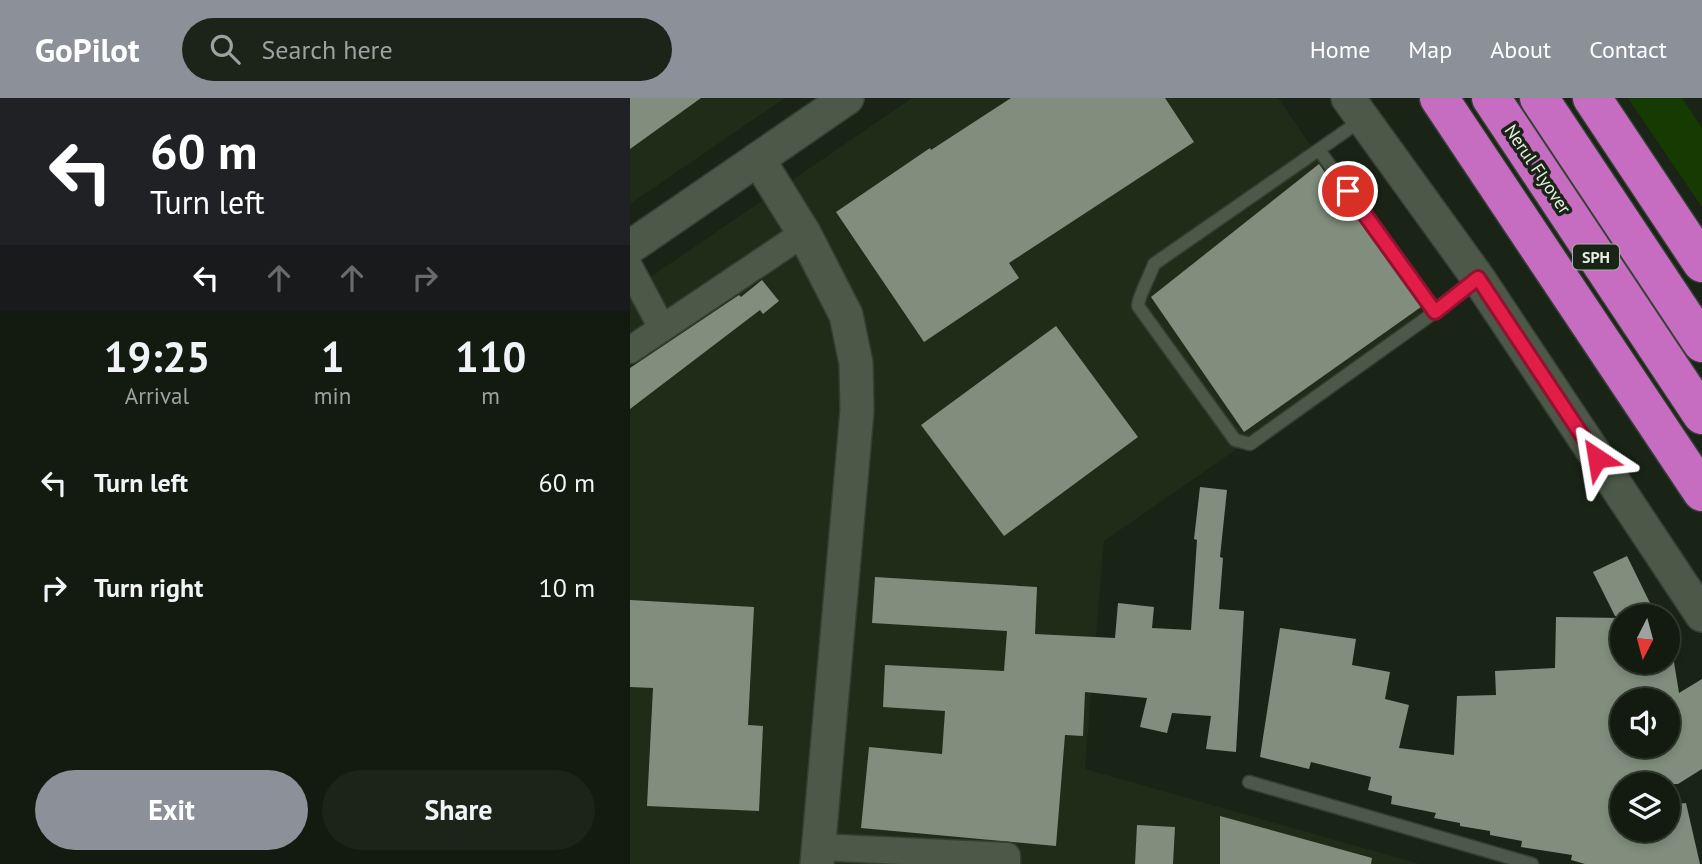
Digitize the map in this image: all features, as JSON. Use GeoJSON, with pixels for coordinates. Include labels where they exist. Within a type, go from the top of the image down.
{"type":"FeatureCollection","features":[{"type":"Feature","properties":{"kind":"highway"},"geometry":{"type":"LineString","coordinates":[[1439,98],[1702,492]]}},
{"type":"Feature","properties":{"kind":"highway","name":"Nerul Flyover"},"geometry":{"type":"LineString","coordinates":[[1491,98],[1702,415]]}},
{"type":"Feature","properties":{"kind":"highway","name":"SPH"},"geometry":{"type":"LineString","coordinates":[[1539,98],[1702,343]]}},
{"type":"Feature","properties":{"kind":"highway"},"geometry":{"type":"LineString","coordinates":[[1592,98],[1702,263]]}},
{"type":"Feature","properties":{"kind":"street"},"geometry":{"type":"LineString","coordinates":[[630,247],[847,98]]}},
{"type":"Feature","properties":{"kind":"street"},"geometry":{"type":"LineString","coordinates":[[1356,108],[1478,278],[1702,615]]}},
{"type":"Feature","properties":{"kind":"street"},"geometry":{"type":"LineString","coordinates":[[758,159],[804,233],[846,315],[856,363],[856,411],[817,855],[1007,856],[1007,864]]}},
{"type":"Feature","properties":{"kind":"street"},"geometry":{"type":"LineString","coordinates":[[630,350],[804,233]]}},
{"type":"Feature","properties":{"kind":"street"},"geometry":{"type":"LineString","coordinates":[[630,268],[662,328]]}},
{"type":"Feature","properties":{"kind":"lane"},"geometry":{"type":"LineString","coordinates":[[1356,108],[1319,150],[1154,264],[1145,290],[1138,297],[1138,306],[1146,318],[1235,440],[1250,444],[1435,312],[1478,278]]}},
{"type":"Feature","properties":{"kind":"lane"},"geometry":{"type":"LineString","coordinates":[[1319,150],[1435,312]]}},
{"type":"Feature","properties":{"kind":"lane"},"geometry":{"type":"LineString","coordinates":[[1249,782],[1532,864]]}},
{"type":"Feature","properties":{"kind":"shaded area"},"geometry":{"type":"Polygon","coordinates":[[[630,98],[785,98],[630,204],[630,98]]]}},
{"type":"Feature","properties":{"kind":"shaded area"},"geometry":{"type":"Polygon","coordinates":[[[912,98],[1278,98],[1429,316],[1104,541],[1085,769],[1420,864],[630,864],[630,291],[912,98]]]}},
{"type":"Feature","properties":{"kind":"green space"},"geometry":{"type":"Polygon","coordinates":[[[1628,98],[1682,98],[1702,128],[1702,207],[1628,98]]]}},
{"type":"Feature","properties":{"kind":"building"},"geometry":{"type":"Polygon","coordinates":[[[630,98],[701,98],[630,149],[630,98]]]}},
{"type":"Feature","properties":{"kind":"building"},"geometry":{"type":"Polygon","coordinates":[[[1011,98],[1165,98],[1194,142],[1009,263],[1019,278],[924,342],[836,212],[930,148],[931,150],[1011,98]]]}},
{"type":"Feature","properties":{"kind":"building"},"geometry":{"type":"Polygon","coordinates":[[[1319,164],[1421,307],[1244,432],[1151,297],[1319,164]]]}},
{"type":"Feature","properties":{"kind":"building"},"geometry":{"type":"Polygon","coordinates":[[[762,280],[779,301],[763,314],[760,310],[630,409],[630,368],[739,295],[741,297],[762,280]]]}},
{"type":"Feature","properties":{"kind":"building"},"geometry":{"type":"Polygon","coordinates":[[[1056,326],[1138,437],[1004,536],[921,425],[1056,326]]]}},
{"type":"Feature","properties":{"kind":"building"},"geometry":{"type":"Polygon","coordinates":[[[1200,487],[1227,490],[1220,557],[1223,558],[1219,609],[1244,611],[1236,752],[1206,749],[1211,716],[1172,713],[1167,733],[1140,727],[1147,698],[1085,692],[1083,736],[1065,735],[1056,846],[861,828],[869,747],[942,754],[945,711],[883,707],[885,665],[1004,671],[1007,631],[872,623],[875,577],[1037,587],[1035,634],[1115,638],[1118,603],[1154,607],[1152,628],[1191,630],[1197,540],[1194,539],[1200,487]]]}},
{"type":"Feature","properties":{"kind":"building"},"geometry":{"type":"Polygon","coordinates":[[[1627,556],[1651,604],[1610,606],[1593,572],[1627,556]]]}},
{"type":"Feature","properties":{"kind":"building"},"geometry":{"type":"Polygon","coordinates":[[[630,600],[754,607],[748,725],[763,726],[759,811],[647,806],[653,688],[630,687],[630,600]]]}},
{"type":"Feature","properties":{"kind":"building"},"geometry":{"type":"Polygon","coordinates":[[[1556,617],[1610,618],[1610,674],[1676,674],[1678,688],[1610,688],[1610,758],[1680,758],[1680,692],[1702,679],[1702,769],[1680,783],[1680,772],[1610,772],[1610,842],[1680,842],[1680,804],[1686,803],[1700,864],[1585,864],[1571,860],[1572,855],[1521,847],[1522,841],[1490,835],[1490,831],[1434,818],[1436,813],[1391,804],[1392,796],[1368,790],[1371,777],[1311,762],[1309,769],[1260,757],[1280,628],[1356,639],[1352,665],[1390,672],[1385,699],[1409,705],[1399,748],[1454,755],[1457,696],[1496,695],[1495,671],[1555,668],[1556,617]]]}},
{"type":"Feature","properties":{"kind":"building"},"geometry":{"type":"Polygon","coordinates":[[[1220,816],[1372,858],[1371,864],[1220,864],[1220,816]]]}},
{"type":"Feature","properties":{"kind":"building"},"geometry":{"type":"Polygon","coordinates":[[[1137,825],[1175,827],[1173,864],[1135,864],[1137,825]]]}},
{"type":"Feature","properties":{"kind":"route"},"geometry":{"type":"LineString","coordinates":[[1348,191],[1435,312],[1478,278],[1597,458]]}}]}
